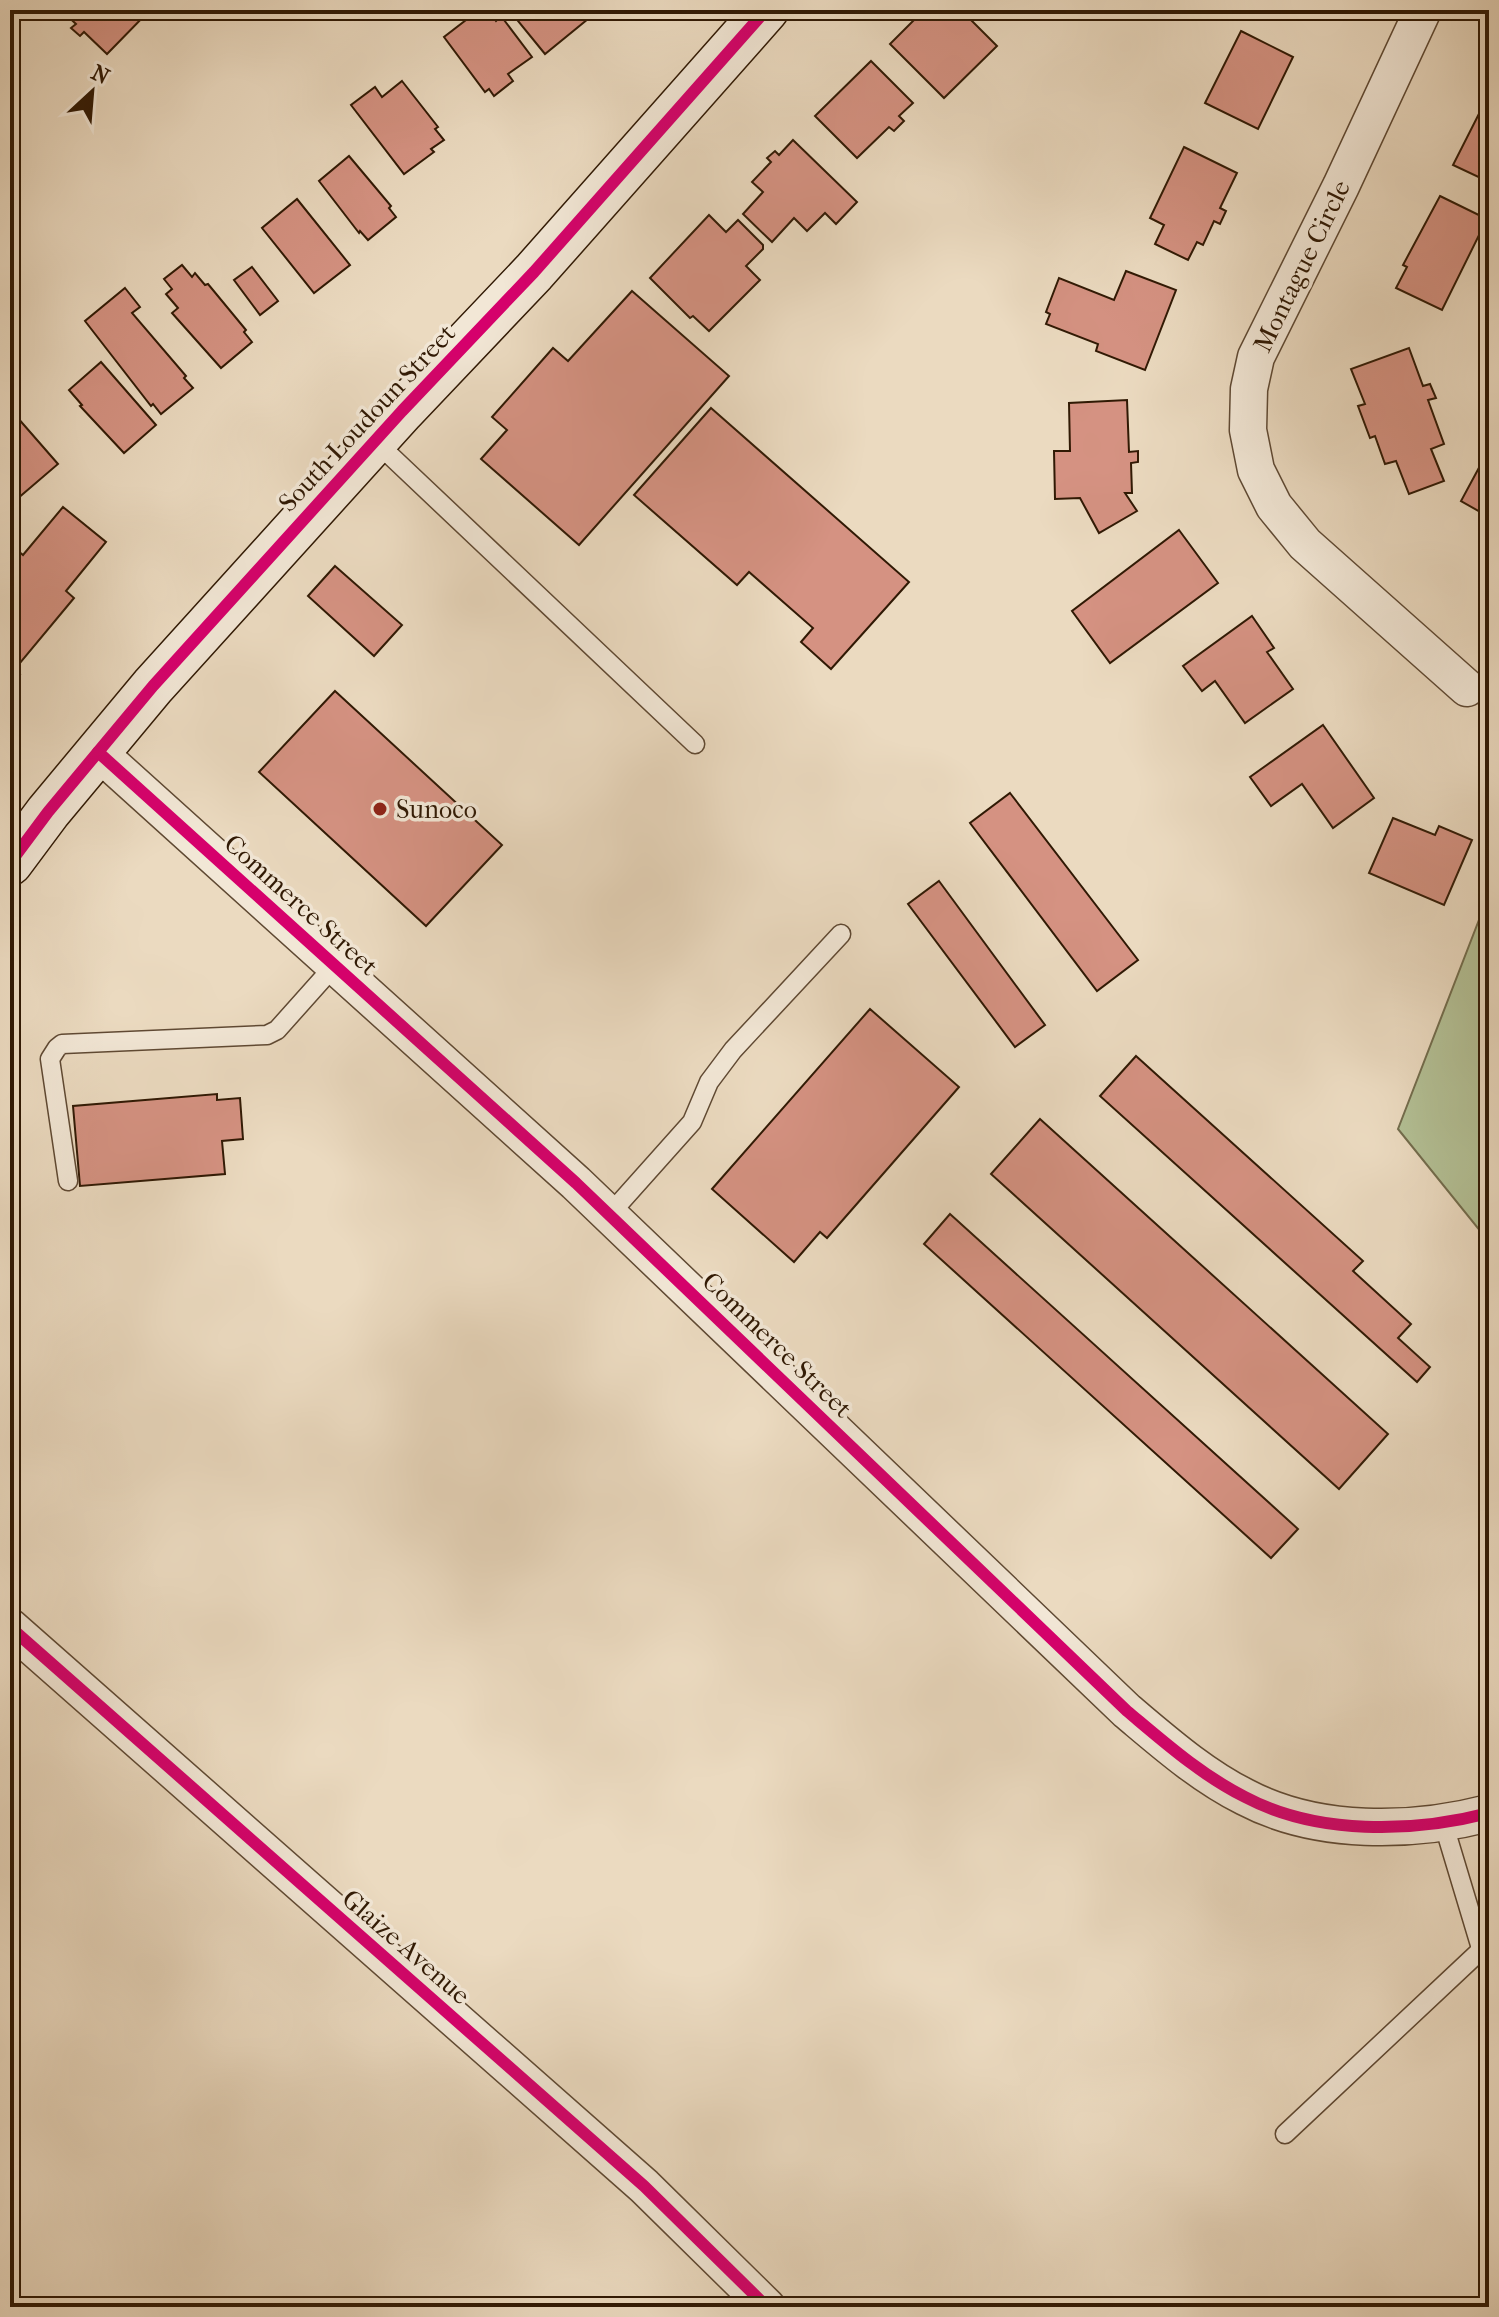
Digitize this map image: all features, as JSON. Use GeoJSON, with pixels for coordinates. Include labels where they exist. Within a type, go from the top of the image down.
{"type":"FeatureCollection","features":[{"type":"Feature","properties":{"kind":"street","name":"South Loudoun Street"},"geometry":{"type":"LineString","coordinates":[[10,863],[48,812],[153,686],[375,441],[534,272],[766,10]]}},
{"type":"Feature","properties":{"kind":"street","name":"Montague Circle"},"geometry":{"type":"LineString","coordinates":[[1423,10],[1341,186],[1256,357],[1249,389],[1248,430],[1256,470],[1274,506],[1305,544],[1467,688]]}},
{"type":"Feature","properties":{"kind":"street","name":"Commerce Street"},"geometry":{"type":"LineString","coordinates":[[98,752],[609,1215],[1127,1711],[1187,1761],[1245,1797],[1286,1815],[1349,1825],[1400,1826],[1489,1813]]}},
{"type":"Feature","properties":{"kind":"street","name":"Glaize Avenue"},"geometry":{"type":"LineString","coordinates":[[10,1627],[632,2176],[767,2307]]}},
{"type":"Feature","properties":{"kind":"lane"},"geometry":{"type":"LineString","coordinates":[[375,441],[695,744]]}},
{"type":"Feature","properties":{"kind":"lane"},"geometry":{"type":"LineString","coordinates":[[609,1215],[689,1126],[709,1082],[733,1050],[841,934]]}},
{"type":"Feature","properties":{"kind":"lane"},"geometry":{"type":"LineString","coordinates":[[68,1181],[50,1059],[57,1048],[62,1044],[267,1035],[277,1030],[335,965]]}},
{"type":"Feature","properties":{"kind":"lane"},"geometry":{"type":"LineString","coordinates":[[1285,2134],[1480,1951],[1443,1822]]}},
{"type":"Feature","properties":{"kind":"green space"},"geometry":{"type":"Polygon","coordinates":[[[1489,894],[1489,1242],[1398,1129],[1489,894]]]}},
{"type":"Feature","properties":{"kind":"building"},"geometry":{"type":"Polygon","coordinates":[[[61,10],[150,10],[107,54],[84,32],[80,36],[71,28],[76,24],[61,10]]]}},
{"type":"Feature","properties":{"kind":"building"},"geometry":{"type":"Polygon","coordinates":[[[479,10],[488,10],[496,21],[501,16],[532,57],[508,74],[513,81],[494,96],[489,89],[485,92],[444,37],[479,10]]]}},
{"type":"Feature","properties":{"kind":"building"},"geometry":{"type":"Polygon","coordinates":[[[509,10],[599,10],[545,54],[509,10]]]}},
{"type":"Feature","properties":{"kind":"building"},"geometry":{"type":"Polygon","coordinates":[[[924,10],[961,10],[997,46],[944,98],[890,44],[924,10]]]}},
{"type":"Feature","properties":{"kind":"building"},"geometry":{"type":"Polygon","coordinates":[[[1241,31],[1293,57],[1258,129],[1205,103],[1241,31]]]}},
{"type":"Feature","properties":{"kind":"building"},"geometry":{"type":"Polygon","coordinates":[[[871,61],[913,103],[899,116],[904,121],[894,131],[889,127],[857,158],[815,116],[871,61]]]}},
{"type":"Feature","properties":{"kind":"building"},"geometry":{"type":"Polygon","coordinates":[[[402,81],[438,127],[435,129],[444,140],[431,149],[434,152],[404,174],[351,105],[375,87],[382,97],[402,81]]]}},
{"type":"Feature","properties":{"kind":"building"},"geometry":{"type":"Polygon","coordinates":[[[1489,94],[1489,182],[1453,165],[1489,94]]]}},
{"type":"Feature","properties":{"kind":"building"},"geometry":{"type":"Polygon","coordinates":[[[793,140],[857,202],[836,224],[825,213],[807,231],[794,218],[772,242],[743,214],[763,192],[752,182],[771,162],[767,158],[775,151],[779,155],[793,140]]]}},
{"type":"Feature","properties":{"kind":"building"},"geometry":{"type":"Polygon","coordinates":[[[1184,147],[1237,173],[1220,208],[1226,211],[1220,224],[1214,221],[1203,245],[1197,242],[1188,260],[1155,244],[1164,225],[1150,218],[1184,147]]]}},
{"type":"Feature","properties":{"kind":"building"},"geometry":{"type":"Polygon","coordinates":[[[349,156],[391,206],[389,208],[396,217],[368,240],[359,233],[319,181],[349,156]]]}},
{"type":"Feature","properties":{"kind":"building"},"geometry":{"type":"Polygon","coordinates":[[[1440,196],[1487,219],[1442,310],[1396,288],[1407,267],[1403,265],[1440,196]]]}},
{"type":"Feature","properties":{"kind":"building"},"geometry":{"type":"Polygon","coordinates":[[[297,199],[350,265],[314,293],[262,228],[297,199]]]}},
{"type":"Feature","properties":{"kind":"building"},"geometry":{"type":"Polygon","coordinates":[[[709,215],[726,232],[738,220],[763,245],[763,249],[746,266],[760,280],[709,331],[693,316],[690,318],[650,278],[709,215]]]}},
{"type":"Feature","properties":{"kind":"building"},"geometry":{"type":"Polygon","coordinates":[[[182,265],[192,277],[195,273],[205,285],[208,284],[246,330],[244,332],[252,342],[221,368],[172,313],[178,308],[166,294],[172,289],[164,279],[182,265]]]}},
{"type":"Feature","properties":{"kind":"building"},"geometry":{"type":"Polygon","coordinates":[[[252,267],[278,301],[260,315],[234,280],[252,267]]]}},
{"type":"Feature","properties":{"kind":"building"},"geometry":{"type":"Polygon","coordinates":[[[1126,271],[1176,290],[1145,370],[1096,351],[1098,344],[1046,324],[1050,314],[1046,312],[1059,278],[1114,300],[1126,271]]]}},
{"type":"Feature","properties":{"kind":"building"},"geometry":{"type":"Polygon","coordinates":[[[125,288],[140,307],[132,313],[193,388],[161,414],[153,404],[151,406],[85,321],[125,288]]]}},
{"type":"Feature","properties":{"kind":"building"},"geometry":{"type":"Polygon","coordinates":[[[632,291],[729,376],[579,545],[481,459],[507,430],[492,417],[553,348],[568,361],[632,291]]]}},
{"type":"Feature","properties":{"kind":"building"},"geometry":{"type":"Polygon","coordinates":[[[1409,348],[1423,386],[1430,384],[1436,398],[1428,400],[1444,444],[1431,449],[1444,481],[1409,494],[1396,461],[1385,464],[1375,436],[1370,438],[1358,406],[1365,404],[1351,369],[1409,348]]]}},
{"type":"Feature","properties":{"kind":"building"},"geometry":{"type":"Polygon","coordinates":[[[101,362],[156,425],[124,453],[69,390],[101,362]]]}},
{"type":"Feature","properties":{"kind":"building"},"geometry":{"type":"Polygon","coordinates":[[[1127,400],[1129,452],[1138,451],[1138,462],[1131,463],[1132,493],[1125,493],[1137,511],[1099,533],[1080,498],[1055,499],[1054,451],[1070,451],[1069,403],[1127,400]]]}},
{"type":"Feature","properties":{"kind":"building"},"geometry":{"type":"Polygon","coordinates":[[[711,408],[909,582],[831,669],[801,642],[813,628],[749,572],[737,585],[634,495],[711,408]]]}},
{"type":"Feature","properties":{"kind":"building"},"geometry":{"type":"Polygon","coordinates":[[[10,409],[58,464],[10,505],[10,409]]]}},
{"type":"Feature","properties":{"kind":"building"},"geometry":{"type":"Polygon","coordinates":[[[1489,452],[1489,517],[1461,501],[1489,452]]]}},
{"type":"Feature","properties":{"kind":"building"},"geometry":{"type":"Polygon","coordinates":[[[63,507],[106,542],[66,591],[74,598],[14,670],[20,675],[11,686],[10,561],[18,551],[23,555],[63,507]]]}},
{"type":"Feature","properties":{"kind":"building"},"geometry":{"type":"Polygon","coordinates":[[[1179,530],[1218,583],[1110,663],[1072,611],[1179,530]]]}},
{"type":"Feature","properties":{"kind":"building"},"geometry":{"type":"Polygon","coordinates":[[[335,566],[402,625],[374,656],[308,596],[335,566]]]}},
{"type":"Feature","properties":{"kind":"building"},"geometry":{"type":"Polygon","coordinates":[[[1252,616],[1274,648],[1267,652],[1293,689],[1245,723],[1215,681],[1202,691],[1183,666],[1252,616]]]}},
{"type":"Feature","properties":{"kind":"building","name":"Sunoco"},"geometry":{"type":"Polygon","coordinates":[[[335,691],[502,845],[426,926],[259,772],[335,691]]]}},
{"type":"Feature","properties":{"kind":"building"},"geometry":{"type":"Polygon","coordinates":[[[1323,725],[1374,798],[1333,828],[1302,784],[1271,806],[1250,777],[1323,725]]]}},
{"type":"Feature","properties":{"kind":"building"},"geometry":{"type":"Polygon","coordinates":[[[1010,793],[1138,960],[1097,991],[970,823],[1010,793]]]}},
{"type":"Feature","properties":{"kind":"building"},"geometry":{"type":"Polygon","coordinates":[[[1393,818],[1435,835],[1439,826],[1472,840],[1444,905],[1369,873],[1393,818]]]}},
{"type":"Feature","properties":{"kind":"building"},"geometry":{"type":"Polygon","coordinates":[[[939,881],[1045,1025],[1015,1047],[908,904],[939,881]]]}},
{"type":"Feature","properties":{"kind":"building"},"geometry":{"type":"Polygon","coordinates":[[[870,1009],[959,1087],[827,1238],[820,1232],[794,1262],[712,1189],[870,1009]]]}},
{"type":"Feature","properties":{"kind":"building"},"geometry":{"type":"Polygon","coordinates":[[[1136,1056],[1363,1261],[1353,1271],[1411,1324],[1398,1338],[1430,1367],[1417,1382],[1100,1096],[1136,1056]]]}},
{"type":"Feature","properties":{"kind":"building"},"geometry":{"type":"Polygon","coordinates":[[[217,1094],[217,1100],[240,1098],[243,1139],[222,1141],[225,1174],[80,1186],[73,1106],[217,1094]]]}},
{"type":"Feature","properties":{"kind":"building"},"geometry":{"type":"Polygon","coordinates":[[[1040,1119],[1388,1434],[1339,1489],[991,1174],[1040,1119]]]}},
{"type":"Feature","properties":{"kind":"building"},"geometry":{"type":"Polygon","coordinates":[[[950,1214],[1298,1529],[1271,1558],[924,1244],[950,1214]]]}},
{"type":"Feature","properties":{"kind":"cycle path"},"geometry":{"type":"LineString","coordinates":[[10,863],[48,812],[153,686],[402,411],[534,272],[766,10]]}},
{"type":"Feature","properties":{"kind":"cycle path"},"geometry":{"type":"LineString","coordinates":[[98,752],[576,1183],[1127,1711],[1183,1757],[1245,1797],[1273,1809],[1334,1824],[1397,1827],[1459,1820],[1489,1813]]}},
{"type":"Feature","properties":{"kind":"cycle path"},"geometry":{"type":"LineString","coordinates":[[10,1627],[644,2186],[767,2307]]}},
{"type":"Feature","properties":{"kind":"place","name":"Sunoco"},"geometry":{"type":"Point","coordinates":[380,809]}}]}
